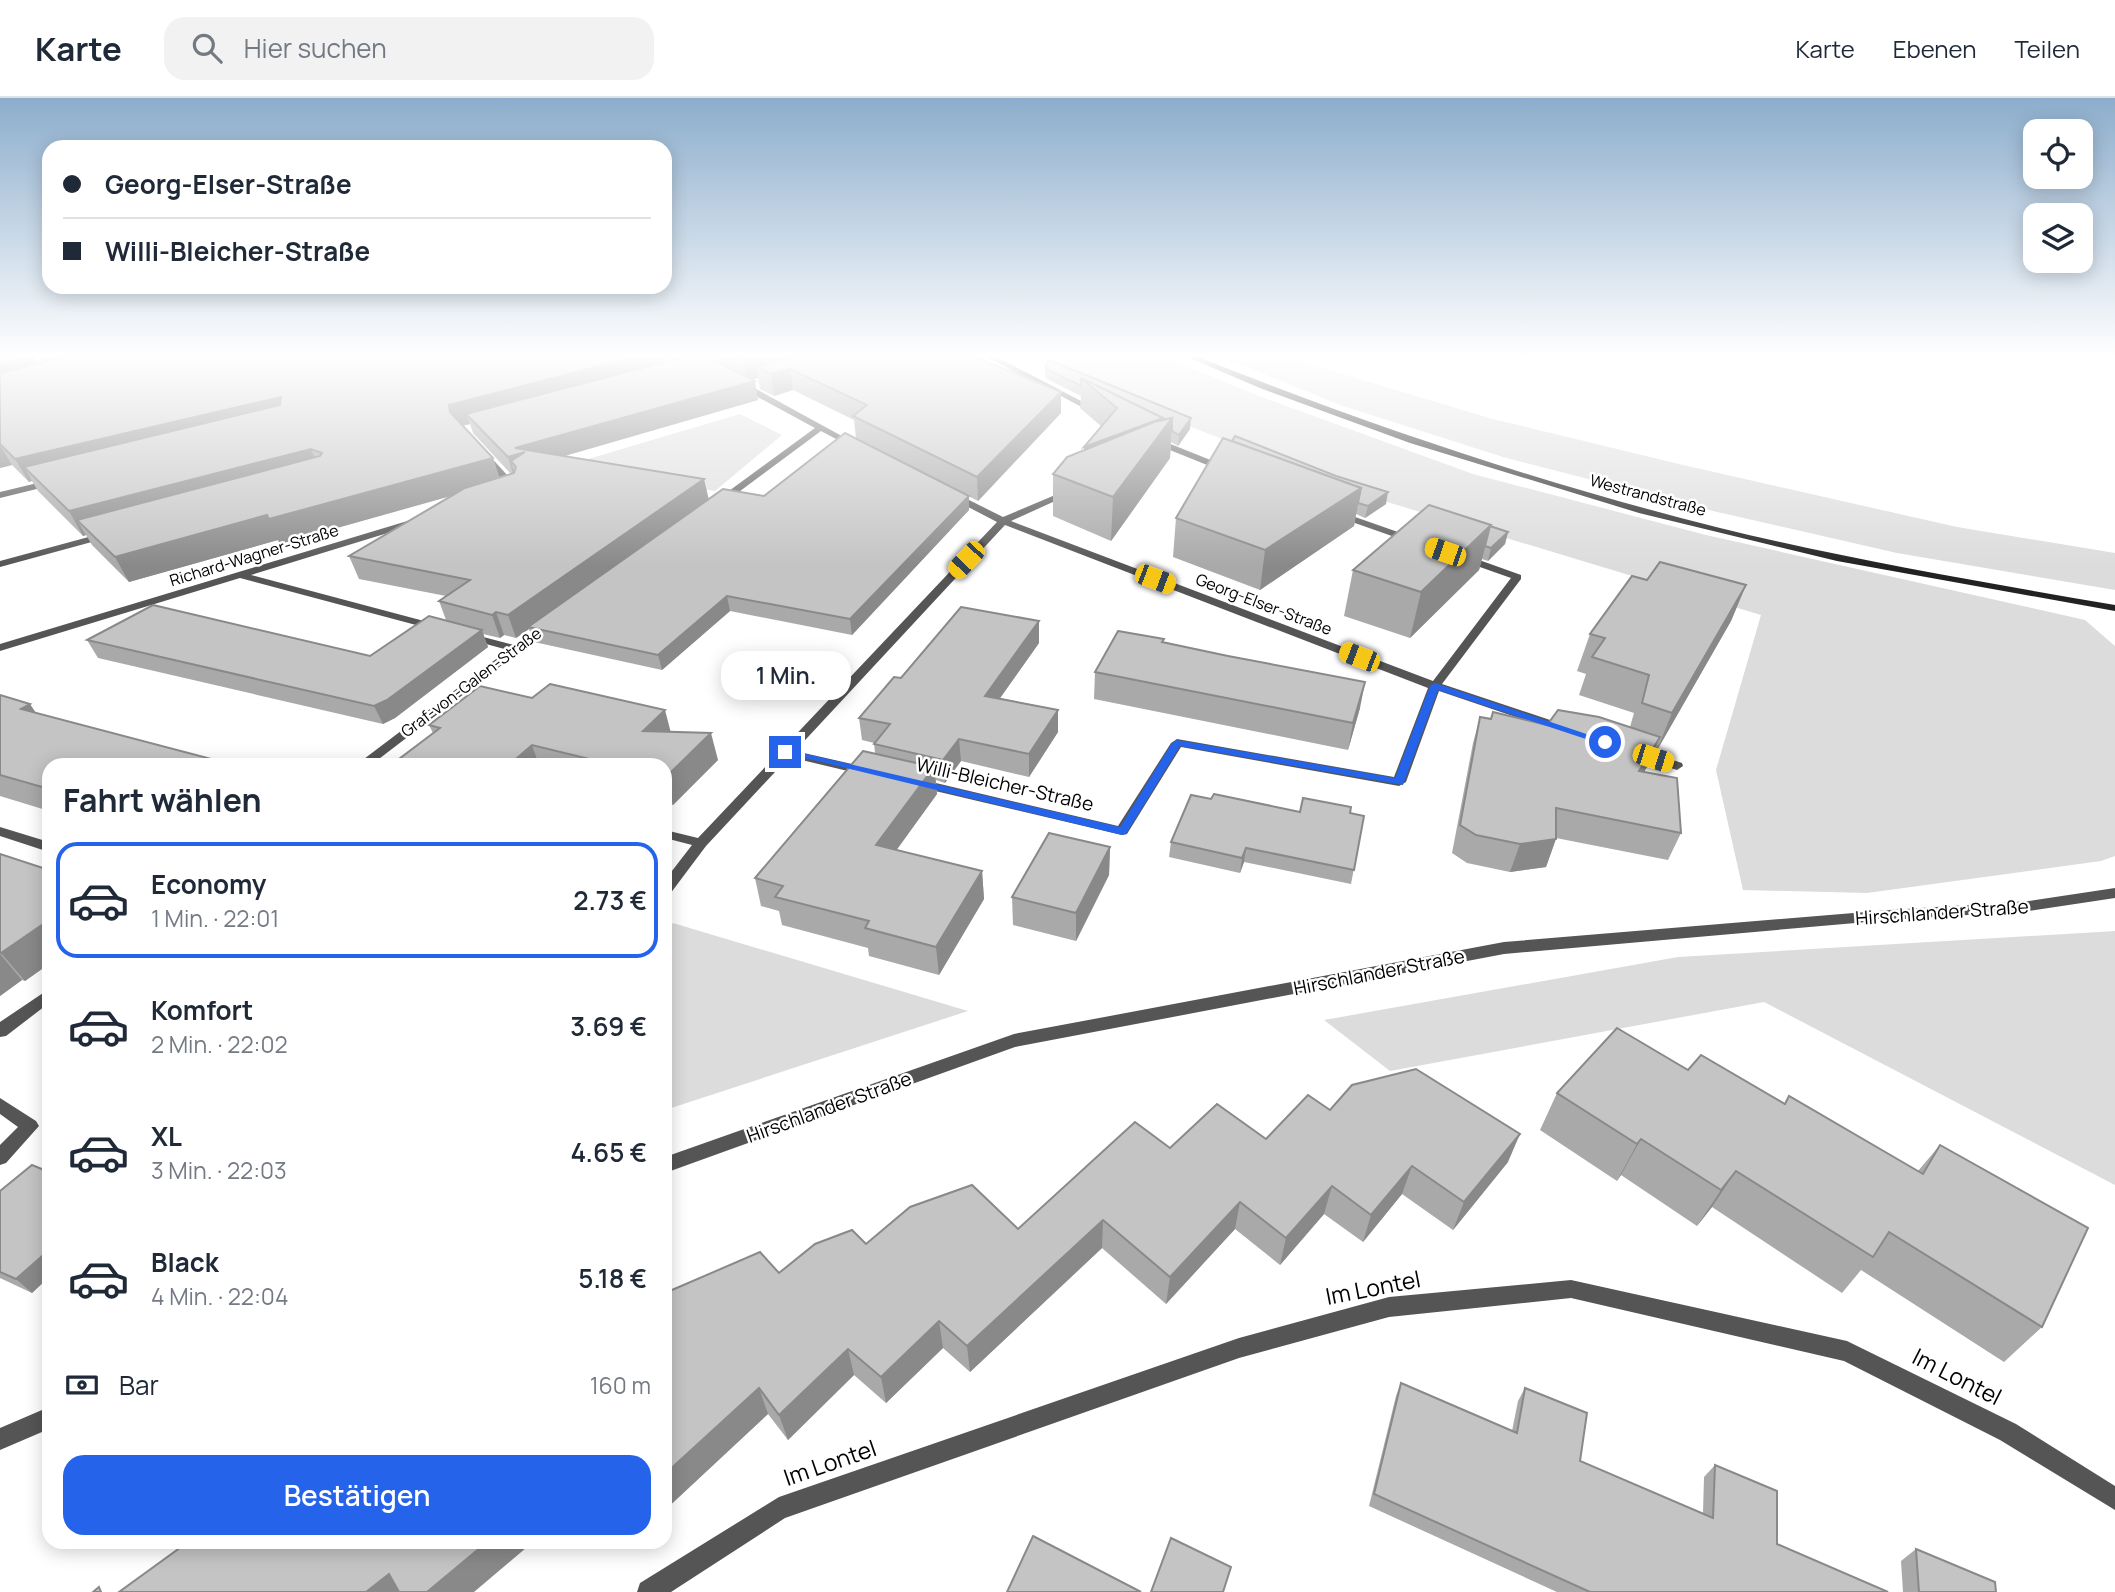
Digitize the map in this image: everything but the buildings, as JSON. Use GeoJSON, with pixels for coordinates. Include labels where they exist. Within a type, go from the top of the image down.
{"type":"FeatureCollection","features":[{"type":"Feature","properties":{"kind":"main road","name":"Westrandstraße"},"geometry":{"type":"LineString","coordinates":[[1367,426],[1602,500],[1872,565],[2115,608]]}},
{"type":"Feature","properties":{"kind":"street"},"geometry":{"type":"LineString","coordinates":[[816,426],[866,452]]}},
{"type":"Feature","properties":{"kind":"street"},"geometry":{"type":"LineString","coordinates":[[710,509],[820,428]]}},
{"type":"Feature","properties":{"kind":"street"},"geometry":{"type":"LineString","coordinates":[[1148,437],[1176,451],[1233,472]]}},
{"type":"Feature","properties":{"kind":"street"},"geometry":{"type":"LineString","coordinates":[[481,451],[517,490],[504,494]]}},
{"type":"Feature","properties":{"kind":"street"},"geometry":{"type":"LineString","coordinates":[[1157,456],[1176,451]]}},
{"type":"Feature","properties":{"kind":"street"},"geometry":{"type":"LineString","coordinates":[[0,495],[65,479]]}},
{"type":"Feature","properties":{"kind":"street"},"geometry":{"type":"LineString","coordinates":[[672,881],[701,843],[1003,521],[1075,490]]}},
{"type":"Feature","properties":{"kind":"street","name":"Georg-Elser-Straße"},"geometry":{"type":"LineString","coordinates":[[946,492],[1003,521],[1435,686],[1575,732]]}},
{"type":"Feature","properties":{"kind":"street"},"geometry":{"type":"LineString","coordinates":[[1323,508],[1426,545]]}},
{"type":"Feature","properties":{"kind":"street","name":"Richard-Wagner-Straße"},"geometry":{"type":"LineString","coordinates":[[0,648],[428,518]]}},
{"type":"Feature","properties":{"kind":"street"},"geometry":{"type":"LineString","coordinates":[[0,564],[117,533]]}},
{"type":"Feature","properties":{"kind":"street"},"geometry":{"type":"LineString","coordinates":[[1435,686],[1517,577],[1452,554]]}},
{"type":"Feature","properties":{"kind":"street"},"geometry":{"type":"LineString","coordinates":[[243,576],[449,631]]}},
{"type":"Feature","properties":{"kind":"street","name":"Graf-von-Galen-Straße"},"geometry":{"type":"LineString","coordinates":[[375,758],[514,648],[558,618]]}},
{"type":"Feature","properties":{"kind":"street"},"geometry":{"type":"LineString","coordinates":[[462,635],[514,648]]}},
{"type":"Feature","properties":{"kind":"street","name":"Willi-Bleicher-Straße"},"geometry":{"type":"LineString","coordinates":[[906,780],[1122,831],[1177,743],[1399,782],[1435,686]]}},
{"type":"Feature","properties":{"kind":"street"},"geometry":{"type":"LineString","coordinates":[[1626,749],[1677,766]]}},
{"type":"Feature","properties":{"kind":"street"},"geometry":{"type":"LineString","coordinates":[[785,752],[879,774]]}},
{"type":"Feature","properties":{"kind":"street"},"geometry":{"type":"LineString","coordinates":[[0,831],[42,845]]}},
{"type":"Feature","properties":{"kind":"street"},"geometry":{"type":"LineString","coordinates":[[672,836],[701,843]]}},
{"type":"Feature","properties":{"kind":"street","name":"Hirschlander Straße"},"geometry":{"type":"LineString","coordinates":[[672,1163],[1014,1041],[1504,947],[2029,906],[2115,893]]}},
{"type":"Feature","properties":{"kind":"street"},"geometry":{"type":"LineString","coordinates":[[0,1031],[42,1000]]}},
{"type":"Feature","properties":{"kind":"street"},"geometry":{"type":"LineString","coordinates":[[0,1105],[30,1126],[0,1157]]}},
{"type":"Feature","properties":{"kind":"street","name":"Im Lontel"},"geometry":{"type":"LineString","coordinates":[[649,1592],[779,1509],[1239,1348],[1389,1307],[1571,1289],[1847,1351],[2008,1432],[2115,1499]]}},
{"type":"Feature","properties":{"kind":"street"},"geometry":{"type":"LineString","coordinates":[[0,1439],[42,1421]]}},
{"type":"Feature","properties":{"kind":"shaded area"},"geometry":{"type":"Polygon","coordinates":[[[700,426],[763,426],[782,435],[715,491],[620,475],[534,475],[700,426]]]}},
{"type":"Feature","properties":{"kind":"shaded area"},"geometry":{"type":"Polygon","coordinates":[[[1188,426],[1341,426],[1473,474],[1706,535],[2085,620],[2115,646],[2115,856],[2101,861],[1867,893],[1743,890],[1716,770],[1761,615],[1374,498],[1188,426]]]}},
{"type":"Feature","properties":{"kind":"shaded area"},"geometry":{"type":"Polygon","coordinates":[[[1405,426],[1521,426],[1957,527],[2115,553],[2115,590],[1897,553],[1713,511],[1503,457],[1405,426]]]}},
{"type":"Feature","properties":{"kind":"shaded area"},"geometry":{"type":"Polygon","coordinates":[[[673,923],[968,1011],[672,1108],[673,923]]]}},
{"type":"Feature","properties":{"kind":"shaded area"},"geometry":{"type":"Polygon","coordinates":[[[2115,931],[2115,1185],[1764,1002],[1390,1071],[1324,1020],[1678,957],[2115,931]]]}},
{"type":"Feature","properties":{"kind":"route"},"geometry":{"type":"LineString","coordinates":[[785,752],[1122,831],[1177,743],[1399,782],[1435,686],[1605,742]]}}]}
